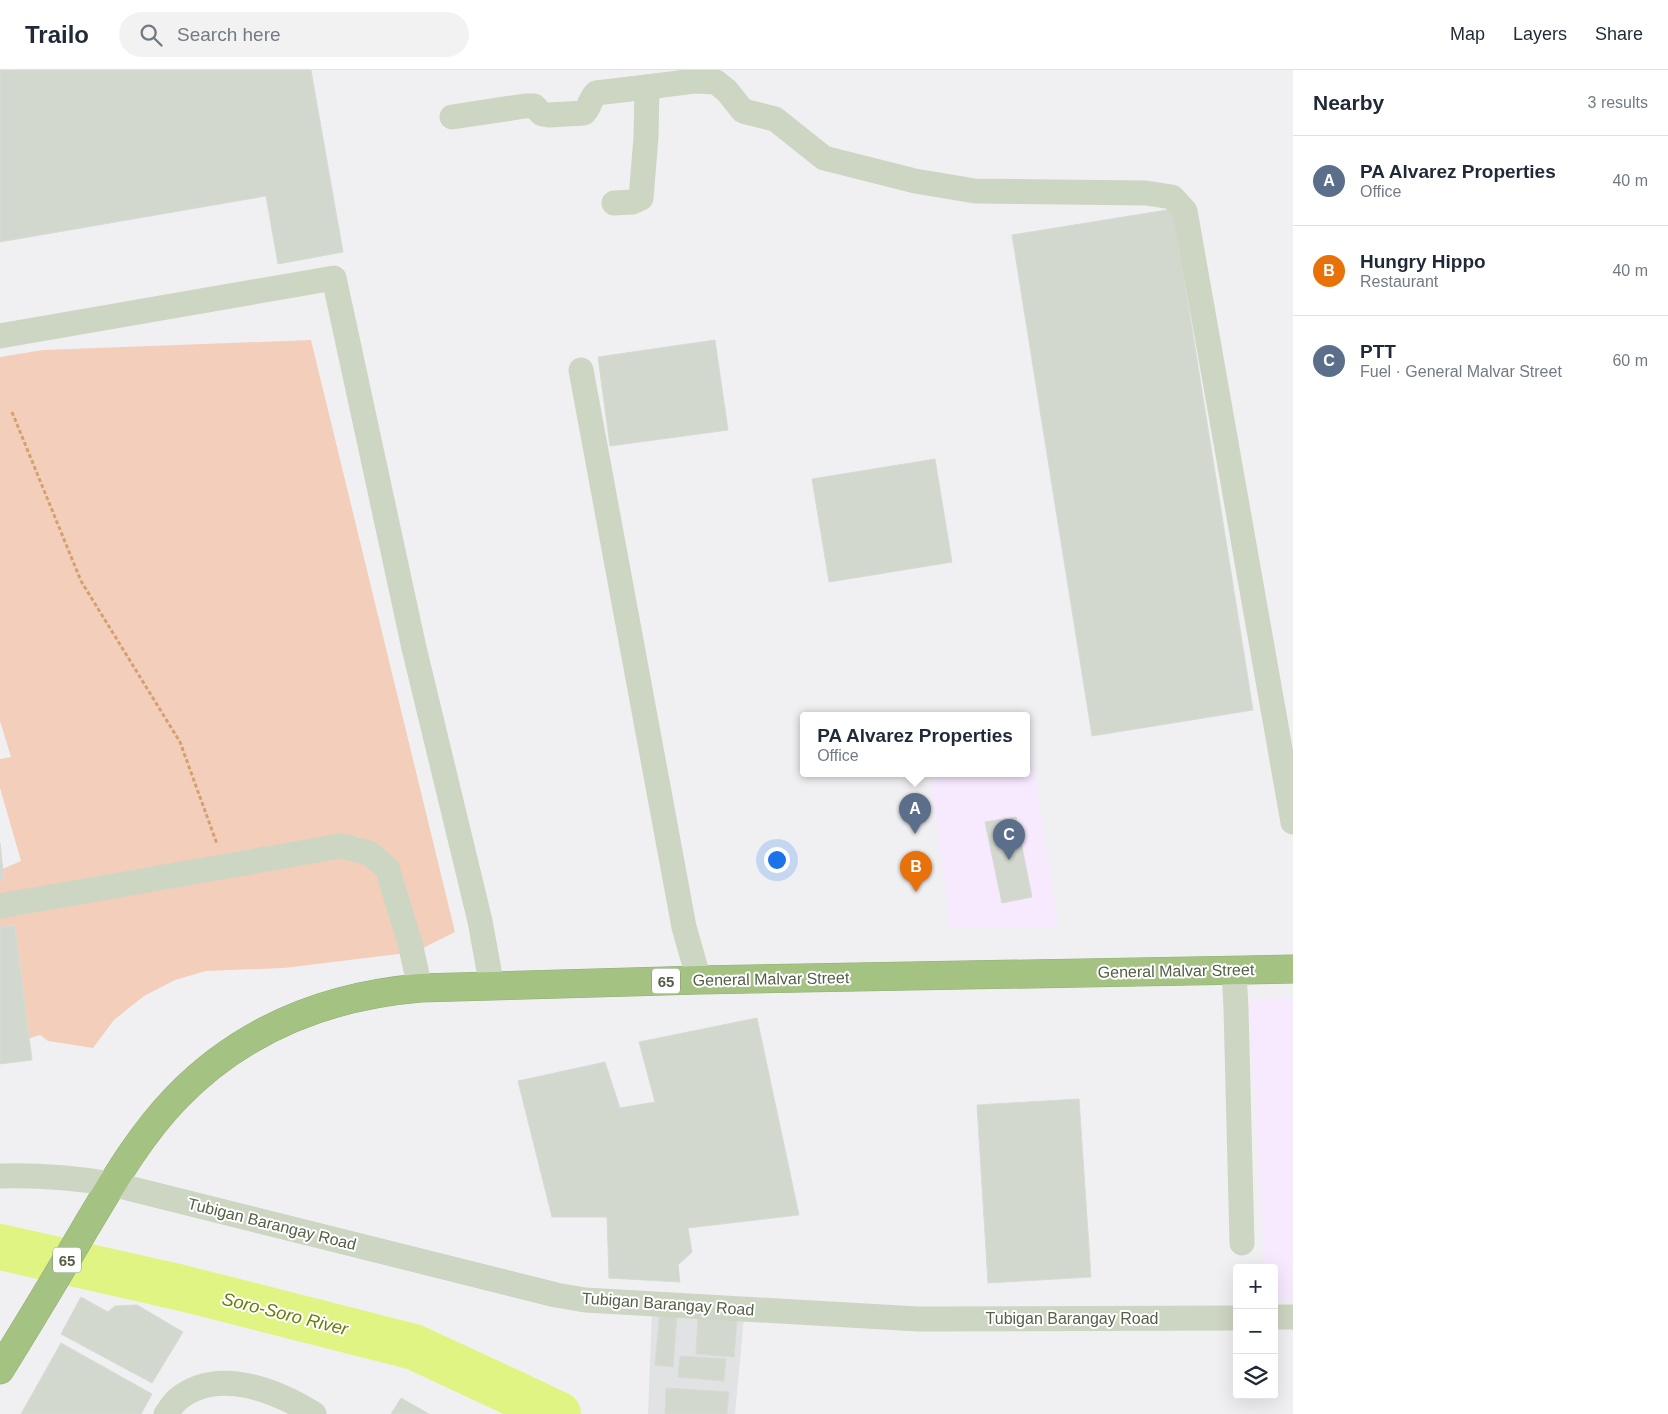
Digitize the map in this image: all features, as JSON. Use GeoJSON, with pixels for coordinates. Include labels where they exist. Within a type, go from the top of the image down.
{"type":"FeatureCollection","features":[{"type":"Feature","properties":{"kind":"highway","name":"General Malvar Street"},"geometry":{"type":"LineString","coordinates":[[112,1184],[141,1140],[177,1097],[215,1063],[260,1033],[306,1012],[354,998],[420,988],[699,980],[1293,969]]}},
{"type":"Feature","properties":{"kind":"highway","name":"65"},"geometry":{"type":"LineString","coordinates":[[0,1370],[112,1184]]}},
{"type":"Feature","properties":{"kind":"street"},"geometry":{"type":"LineString","coordinates":[[452,117],[525,106],[534,106],[542,114],[549,115],[584,113],[588,110],[596,93],[694,81],[716,82],[727,91],[743,111],[775,119],[824,158],[915,181],[975,191],[1146,193],[1172,197],[1185,211],[1293,822]]}},
{"type":"Feature","properties":{"kind":"street"},"geometry":{"type":"LineString","coordinates":[[614,202],[632,202],[641,198],[646,137],[647,87]]}},
{"type":"Feature","properties":{"kind":"street"},"geometry":{"type":"LineString","coordinates":[[0,336],[334,278],[414,648],[480,921],[492,987]]}},
{"type":"Feature","properties":{"kind":"street"},"geometry":{"type":"LineString","coordinates":[[581,370],[684,927],[699,980]]}},
{"type":"Feature","properties":{"kind":"street"},"geometry":{"type":"LineString","coordinates":[[0,906],[341,846],[369,853],[386,868],[410,943],[420,988]]}},
{"type":"Feature","properties":{"kind":"street"},"geometry":{"type":"LineString","coordinates":[[1234,970],[1242,1243]]}},
{"type":"Feature","properties":{"kind":"street","name":"Tubigan Barangay Road"},"geometry":{"type":"LineString","coordinates":[[0,1176],[52,1177],[112,1184],[585,1300],[918,1318],[1233,1318]]}},
{"type":"Feature","properties":{"kind":"street"},"geometry":{"type":"LineString","coordinates":[[1278,1318],[1293,1318]]}},
{"type":"Feature","properties":{"kind":"street"},"geometry":{"type":"LineString","coordinates":[[166,1414],[177,1400],[195,1388],[211,1383],[235,1383],[270,1392],[314,1414]]}},
{"type":"Feature","properties":{"kind":"path"},"geometry":{"type":"LineString","coordinates":[[12,412],[81,581],[180,742],[226,867]]}},
{"type":"Feature","properties":{"kind":"shaded area"},"geometry":{"type":"Polygon","coordinates":[[[311,340],[455,932],[415,952],[284,968],[206,971],[175,980],[144,996],[114,1020],[93,1048],[48,1041],[40,1035],[0,1048],[0,870],[21,861],[0,788],[0,759],[11,757],[0,721],[0,357],[43,350],[311,340]]]}},
{"type":"Feature","properties":{"kind":"shaded area"},"geometry":{"type":"Polygon","coordinates":[[[1030,762],[1033,762],[1058,927],[951,928],[930,777],[1030,777],[1030,762]]]}},
{"type":"Feature","properties":{"kind":"shaded area"},"geometry":{"type":"Polygon","coordinates":[[[1293,998],[1293,1299],[1278,1299],[1278,1264],[1265,1264],[1249,999],[1293,998]]]}},
{"type":"Feature","properties":{"kind":"shaded area"},"geometry":{"type":"Polygon","coordinates":[[[652,1310],[744,1318],[735,1414],[648,1414],[652,1310]]]}},
{"type":"Feature","properties":{"kind":"building"},"geometry":{"type":"Polygon","coordinates":[[[0,70],[311,70],[343,252],[278,264],[266,196],[0,242],[0,70]]]}},
{"type":"Feature","properties":{"kind":"building"},"geometry":{"type":"Polygon","coordinates":[[[1173,209],[1253,710],[1092,736],[1012,235],[1173,209]]]}},
{"type":"Feature","properties":{"kind":"building"},"geometry":{"type":"Polygon","coordinates":[[[715,340],[728,430],[610,446],[598,357],[715,340]]]}},
{"type":"Feature","properties":{"kind":"building"},"geometry":{"type":"Polygon","coordinates":[[[935,459],[952,562],[829,582],[812,479],[935,459]]]}},
{"type":"Feature","properties":{"kind":"building"},"geometry":{"type":"Polygon","coordinates":[[[1016,817],[1032,897],[1002,903],[985,822],[1016,817]]]}},
{"type":"Feature","properties":{"kind":"building"},"geometry":{"type":"Polygon","coordinates":[[[0,843],[4,880],[0,880],[0,843]]]}},
{"type":"Feature","properties":{"kind":"building"},"geometry":{"type":"Polygon","coordinates":[[[15,925],[32,1060],[0,1064],[0,927],[15,925]]]}},
{"type":"Feature","properties":{"kind":"building"},"geometry":{"type":"Polygon","coordinates":[[[757,1018],[799,1215],[688,1228],[692,1252],[678,1265],[680,1282],[609,1278],[607,1217],[552,1217],[518,1081],[605,1062],[620,1108],[655,1102],[639,1042],[757,1018]]]}},
{"type":"Feature","properties":{"kind":"building"},"geometry":{"type":"Polygon","coordinates":[[[1079,1099],[1091,1277],[988,1283],[977,1105],[1079,1099]]]}},
{"type":"Feature","properties":{"kind":"building"},"geometry":{"type":"Polygon","coordinates":[[[81,1297],[108,1312],[115,1306],[137,1305],[183,1332],[152,1383],[61,1334],[81,1297]]]}},
{"type":"Feature","properties":{"kind":"building"},"geometry":{"type":"Polygon","coordinates":[[[660,1312],[677,1314],[673,1367],[655,1365],[660,1312]]]}},
{"type":"Feature","properties":{"kind":"building"},"geometry":{"type":"Polygon","coordinates":[[[698,1317],[737,1320],[734,1357],[696,1354],[698,1317]]]}},
{"type":"Feature","properties":{"kind":"building"},"geometry":{"type":"Polygon","coordinates":[[[61,1343],[152,1394],[141,1414],[21,1414],[61,1343]]]}},
{"type":"Feature","properties":{"kind":"building"},"geometry":{"type":"Polygon","coordinates":[[[680,1356],[726,1359],[724,1381],[678,1377],[680,1356]]]}},
{"type":"Feature","properties":{"kind":"building"},"geometry":{"type":"Polygon","coordinates":[[[666,1388],[729,1392],[727,1414],[665,1414],[666,1388]]]}},
{"type":"Feature","properties":{"kind":"building"},"geometry":{"type":"Polygon","coordinates":[[[401,1398],[429,1414],[391,1414],[401,1398]]]}},
{"type":"Feature","properties":{"kind":"waterway","name":"Soro-Soro River"},"geometry":{"type":"LineString","coordinates":[[0,1247],[182,1288],[414,1347],[558,1414]]}},
{"type":"Feature","properties":{"kind":"place","name":"PA Alvarez Properties"},"geometry":{"type":"Point","coordinates":[915,834]}},
{"type":"Feature","properties":{"kind":"place","name":"PTT"},"geometry":{"type":"Point","coordinates":[1009,860]}},
{"type":"Feature","properties":{"kind":"place","name":"Hungry Hippo"},"geometry":{"type":"Point","coordinates":[916,892]}}]}
